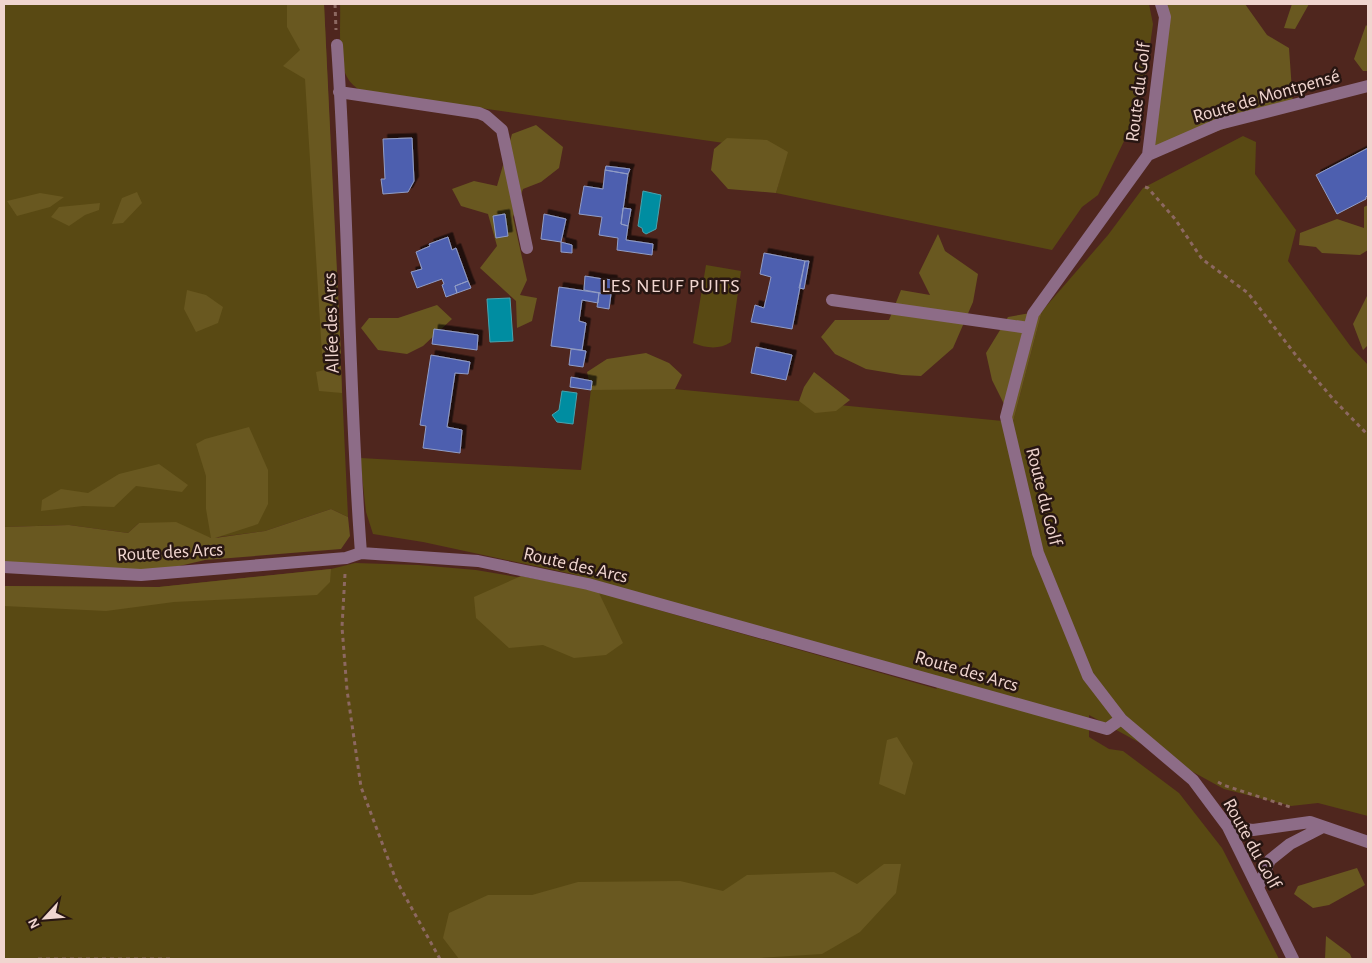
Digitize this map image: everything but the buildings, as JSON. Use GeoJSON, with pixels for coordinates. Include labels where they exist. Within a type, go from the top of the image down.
{"type":"FeatureCollection","features":[{"type":"Feature","properties":{"kind":"street","name":"Route du Golf"},"geometry":{"type":"LineString","coordinates":[[1162,4],[1165,17],[1148,155],[1033,314],[1006,417],[1038,553],[1088,676],[1121,720],[1193,780],[1228,827],[1293,959]]}},
{"type":"Feature","properties":{"kind":"street","name":"Allée des Arcs"},"geometry":{"type":"LineString","coordinates":[[337,45],[355,474],[361,553]]}},
{"type":"Feature","properties":{"kind":"street","name":"Route de Montpensé"},"geometry":{"type":"LineString","coordinates":[[1148,155],[1219,124],[1368,86]]}},
{"type":"Feature","properties":{"kind":"street"},"geometry":{"type":"LineString","coordinates":[[339,92],[479,113],[486,116],[502,130],[527,248]]}},
{"type":"Feature","properties":{"kind":"street"},"geometry":{"type":"LineString","coordinates":[[832,300],[1029,328]]}},
{"type":"Feature","properties":{"kind":"street","name":"Route des Arcs"},"geometry":{"type":"LineString","coordinates":[[4,567],[141,575],[346,558],[361,553],[478,561],[588,584],[1107,729],[1121,720]]}},
{"type":"Feature","properties":{"kind":"street"},"geometry":{"type":"LineString","coordinates":[[1228,827],[1253,830],[1310,822],[1368,842]]}},
{"type":"Feature","properties":{"kind":"street"},"geometry":{"type":"LineString","coordinates":[[1258,888],[1270,860],[1290,844],[1323,827]]}},
{"type":"Feature","properties":{"kind":"path"},"geometry":{"type":"LineString","coordinates":[[335,4],[337,45]]}},
{"type":"Feature","properties":{"kind":"path"},"geometry":{"type":"LineString","coordinates":[[1127,183],[1148,188],[1176,219],[1202,260],[1248,293],[1298,358],[1334,400],[1368,435]]}},
{"type":"Feature","properties":{"kind":"path"},"geometry":{"type":"LineString","coordinates":[[346,558],[342,627],[347,690],[361,787],[396,880],[440,959]]}},
{"type":"Feature","properties":{"kind":"path"},"geometry":{"type":"LineString","coordinates":[[1216,781],[1222,785],[1294,808]]}},
{"type":"Feature","properties":{"kind":"path"},"geometry":{"type":"LineString","coordinates":[[38,959],[174,959]]}},
{"type":"Feature","properties":{"kind":"shaded area"},"geometry":{"type":"Polygon","coordinates":[[[4,4],[324,4],[348,517],[331,509],[265,531],[211,538],[139,523],[128,533],[69,525],[4,527],[4,4]]]}},
{"type":"Feature","properties":{"kind":"shaded area"},"geometry":{"type":"Polygon","coordinates":[[[287,4],[324,4],[341,354],[322,354],[305,79],[283,66],[300,50],[287,27],[287,4]]]}},
{"type":"Feature","properties":{"kind":"shaded area"},"geometry":{"type":"Polygon","coordinates":[[[340,4],[1149,4],[1153,24],[1144,88],[1125,139],[1098,195],[1082,207],[1052,250],[776,193],[787,152],[361,91],[350,81],[344,70],[340,42],[340,4]]]}},
{"type":"Feature","properties":{"kind":"shaded area"},"geometry":{"type":"Polygon","coordinates":[[[1161,4],[1245,4],[1267,35],[1289,48],[1293,105],[1148,155],[1161,4]]]}},
{"type":"Feature","properties":{"kind":"shaded area"},"geometry":{"type":"Polygon","coordinates":[[[1292,4],[1309,4],[1295,29],[1284,28],[1292,4]]]}},
{"type":"Feature","properties":{"kind":"shaded area"},"geometry":{"type":"Polygon","coordinates":[[[1366,25],[1368,27],[1368,71],[1363,71],[1354,59],[1366,25]]]}},
{"type":"Feature","properties":{"kind":"shaded area"},"geometry":{"type":"Polygon","coordinates":[[[536,125],[563,147],[559,168],[541,182],[523,189],[513,217],[527,280],[520,295],[537,298],[532,321],[517,328],[516,301],[480,268],[497,246],[488,214],[461,206],[452,189],[474,181],[497,186],[512,134],[536,125]]]}},
{"type":"Feature","properties":{"kind":"shaded area"},"geometry":{"type":"Polygon","coordinates":[[[1243,136],[1256,142],[1255,174],[1296,230],[1288,261],[1351,347],[1368,365],[1368,816],[1318,803],[1291,806],[1224,789],[1089,715],[1089,737],[1109,749],[1123,751],[1179,793],[1222,848],[1279,959],[4,959],[4,586],[159,587],[331,569],[355,563],[418,565],[476,570],[598,591],[634,603],[937,689],[933,683],[572,574],[423,542],[373,534],[366,512],[360,458],[581,470],[592,381],[1013,422],[1042,311],[1108,235],[1143,188],[1243,136]]]}},
{"type":"Feature","properties":{"kind":"shaded area"},"geometry":{"type":"Polygon","coordinates":[[[727,138],[767,140],[788,152],[776,193],[728,189],[711,170],[714,149],[727,138]]]}},
{"type":"Feature","properties":{"kind":"shaded area"},"geometry":{"type":"Polygon","coordinates":[[[137,192],[142,203],[123,223],[112,224],[122,198],[137,192]]]}},
{"type":"Feature","properties":{"kind":"shaded area"},"geometry":{"type":"Polygon","coordinates":[[[40,193],[64,197],[50,207],[17,216],[7,201],[40,193]]]}},
{"type":"Feature","properties":{"kind":"shaded area"},"geometry":{"type":"Polygon","coordinates":[[[100,203],[99,210],[85,215],[69,226],[51,217],[59,207],[100,203]]]}},
{"type":"Feature","properties":{"kind":"shaded area"},"geometry":{"type":"Polygon","coordinates":[[[1368,205],[1368,250],[1360,255],[1322,253],[1316,247],[1299,245],[1300,233],[1337,219],[1364,228],[1364,207],[1368,205]]]}},
{"type":"Feature","properties":{"kind":"shaded area"},"geometry":{"type":"Polygon","coordinates":[[[938,234],[945,251],[978,274],[973,302],[953,348],[921,376],[866,369],[835,354],[821,337],[835,320],[889,320],[901,290],[930,295],[919,273],[938,234]]]}},
{"type":"Feature","properties":{"kind":"shaded area"},"geometry":{"type":"Polygon","coordinates":[[[706,265],[741,271],[731,342],[717,347],[693,343],[706,265]]]}},
{"type":"Feature","properties":{"kind":"shaded area"},"geometry":{"type":"Polygon","coordinates":[[[187,290],[206,295],[223,307],[218,323],[196,332],[184,309],[187,290]]]}},
{"type":"Feature","properties":{"kind":"shaded area"},"geometry":{"type":"Polygon","coordinates":[[[1368,294],[1368,345],[1363,350],[1353,324],[1368,294]]]}},
{"type":"Feature","properties":{"kind":"shaded area"},"geometry":{"type":"Polygon","coordinates":[[[437,305],[452,319],[423,346],[407,354],[378,350],[361,328],[369,318],[398,318],[437,305]]]}},
{"type":"Feature","properties":{"kind":"shaded area"},"geometry":{"type":"Polygon","coordinates":[[[1042,311],[1013,422],[992,380],[986,353],[1008,317],[1042,311]]]}},
{"type":"Feature","properties":{"kind":"shaded area"},"geometry":{"type":"Polygon","coordinates":[[[646,353],[669,363],[682,375],[675,389],[591,390],[587,372],[607,359],[646,353]]]}},
{"type":"Feature","properties":{"kind":"shaded area"},"geometry":{"type":"Polygon","coordinates":[[[341,366],[342,393],[319,391],[316,372],[341,366]]]}},
{"type":"Feature","properties":{"kind":"shaded area"},"geometry":{"type":"Polygon","coordinates":[[[814,372],[850,400],[836,411],[815,413],[799,401],[804,387],[814,372]]]}},
{"type":"Feature","properties":{"kind":"shaded area"},"geometry":{"type":"Polygon","coordinates":[[[249,427],[268,470],[268,504],[258,524],[215,538],[265,531],[331,509],[348,517],[350,536],[341,549],[205,560],[141,575],[4,569],[4,527],[69,525],[128,533],[139,523],[176,522],[211,538],[206,509],[206,476],[196,444],[205,439],[249,427]]]}},
{"type":"Feature","properties":{"kind":"shaded area"},"geometry":{"type":"Polygon","coordinates":[[[159,464],[188,485],[182,492],[136,486],[114,507],[83,506],[41,511],[42,500],[61,489],[88,493],[119,474],[159,464]]]}},
{"type":"Feature","properties":{"kind":"shaded area"},"geometry":{"type":"Polygon","coordinates":[[[331,569],[330,582],[317,595],[174,602],[106,611],[4,606],[4,586],[159,587],[331,569]]]}},
{"type":"Feature","properties":{"kind":"shaded area"},"geometry":{"type":"Polygon","coordinates":[[[521,576],[598,591],[623,643],[606,655],[574,658],[543,645],[509,648],[476,618],[474,597],[521,576]]]}},
{"type":"Feature","properties":{"kind":"shaded area"},"geometry":{"type":"Polygon","coordinates":[[[897,737],[913,763],[905,795],[879,784],[887,740],[897,737]]]}},
{"type":"Feature","properties":{"kind":"shaded area"},"geometry":{"type":"Polygon","coordinates":[[[884,864],[901,864],[896,893],[860,932],[822,954],[742,959],[459,959],[443,938],[449,913],[488,895],[532,895],[578,882],[680,881],[723,891],[747,875],[834,872],[857,884],[884,864]]]}},
{"type":"Feature","properties":{"kind":"shaded area"},"geometry":{"type":"Polygon","coordinates":[[[1357,868],[1365,885],[1329,905],[1313,908],[1294,894],[1298,886],[1357,868]]]}},
{"type":"Feature","properties":{"kind":"shaded area"},"geometry":{"type":"Polygon","coordinates":[[[1326,936],[1350,954],[1352,959],[1325,959],[1326,936]]]}},
{"type":"Feature","properties":{"kind":"water"},"geometry":{"type":"Polygon","coordinates":[[[643,191],[661,195],[656,229],[646,234],[638,226],[643,191]]]}},
{"type":"Feature","properties":{"kind":"water"},"geometry":{"type":"Polygon","coordinates":[[[510,298],[513,341],[490,342],[487,299],[510,298]]]}},
{"type":"Feature","properties":{"kind":"water"},"geometry":{"type":"Polygon","coordinates":[[[562,391],[577,393],[573,424],[557,422],[552,415],[559,410],[562,391]]]}},
{"type":"Feature","properties":{"kind":"district","name":"LES NEUF PUITS"},"geometry":{"type":"Point","coordinates":[671,285]}}]}
